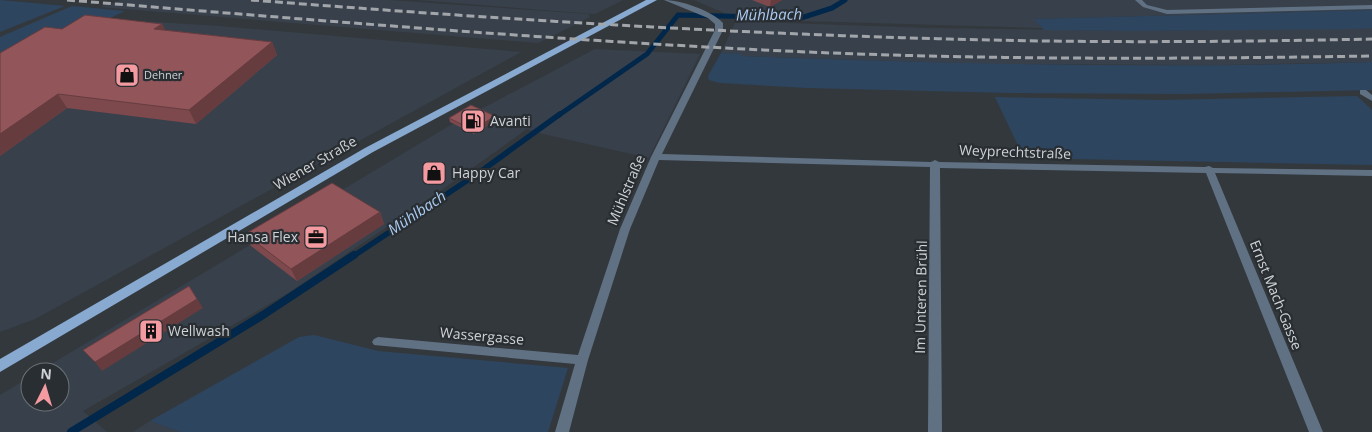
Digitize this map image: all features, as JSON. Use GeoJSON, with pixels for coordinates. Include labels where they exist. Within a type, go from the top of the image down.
{"type":"FeatureCollection","features":[{"type":"Feature","properties":{"kind":"main road","name":"Wiener Straße"},"geometry":{"type":"LineString","coordinates":[[0,366],[369,150],[653,0]]}},
{"type":"Feature","properties":{"kind":"street","name":"Mühlstraße"},"geometry":{"type":"LineString","coordinates":[[562,432],[582,360],[625,229],[656,157],[718,30],[719,23],[711,16],[667,0]]}},
{"type":"Feature","properties":{"kind":"street"},"geometry":{"type":"LineString","coordinates":[[1138,0],[1145,6],[1167,12],[1372,7]]}},
{"type":"Feature","properties":{"kind":"street"},"geometry":{"type":"LineString","coordinates":[[1363,92],[1372,99]]}},
{"type":"Feature","properties":{"kind":"street","name":"Weyprechtstraße"},"geometry":{"type":"LineString","coordinates":[[656,157],[935,163],[1060,168],[1372,173]]}},
{"type":"Feature","properties":{"kind":"street","name":"Im Unteren Brühl"},"geometry":{"type":"LineString","coordinates":[[935,163],[938,258],[934,323],[935,432]]}},
{"type":"Feature","properties":{"kind":"street","name":"Ernst Mach-Gasse"},"geometry":{"type":"LineString","coordinates":[[1209,169],[1316,432]]}},
{"type":"Feature","properties":{"kind":"street","name":"Wassergasse"},"geometry":{"type":"LineString","coordinates":[[378,342],[582,360]]}},
{"type":"Feature","properties":{"kind":"shaded area"},"geometry":{"type":"Polygon","coordinates":[[[0,0],[65,6],[0,32],[0,0]]]}},
{"type":"Feature","properties":{"kind":"shaded area"},"geometry":{"type":"Polygon","coordinates":[[[122,0],[388,0],[588,14],[590,17],[538,43],[100,7],[122,0]]]}},
{"type":"Feature","properties":{"kind":"shaded area"},"geometry":{"type":"Polygon","coordinates":[[[417,0],[623,0],[595,14],[417,0]]]}},
{"type":"Feature","properties":{"kind":"shaded area"},"geometry":{"type":"Polygon","coordinates":[[[694,0],[1369,0],[1372,2],[1372,10],[1035,19],[1042,28],[732,19],[722,12],[694,0]]]}},
{"type":"Feature","properties":{"kind":"shaded area"},"geometry":{"type":"Polygon","coordinates":[[[72,6],[125,11],[108,19],[0,55],[0,37],[72,6]]]}},
{"type":"Feature","properties":{"kind":"shaded area"},"geometry":{"type":"Polygon","coordinates":[[[1372,10],[1372,28],[1351,29],[1044,30],[1034,19],[1372,10]]]}},
{"type":"Feature","properties":{"kind":"shaded area"},"geometry":{"type":"Polygon","coordinates":[[[108,19],[218,26],[521,52],[35,319],[0,332],[0,55],[108,19]]]}},
{"type":"Feature","properties":{"kind":"shaded area"},"geometry":{"type":"Polygon","coordinates":[[[735,23],[930,28],[1135,31],[1372,28],[1372,62],[1222,65],[987,64],[741,56],[741,54],[721,53],[735,23]]]}},
{"type":"Feature","properties":{"kind":"shaded area"},"geometry":{"type":"Polygon","coordinates":[[[595,49],[700,54],[649,158],[527,129],[436,194],[285,295],[83,411],[107,432],[0,432],[0,395],[20,383],[20,412],[70,412],[70,362],[55,362],[449,126],[595,49]]]}},
{"type":"Feature","properties":{"kind":"shaded area"},"geometry":{"type":"Polygon","coordinates":[[[721,53],[741,54],[742,56],[821,59],[1057,65],[1372,62],[1372,90],[1183,94],[1011,93],[808,88],[720,83],[709,80],[708,76],[721,53]]]}},
{"type":"Feature","properties":{"kind":"shaded area"},"geometry":{"type":"Polygon","coordinates":[[[1357,96],[1372,110],[1372,165],[1024,158],[995,97],[1161,100],[1357,96]]]}},
{"type":"Feature","properties":{"kind":"shaded area"},"geometry":{"type":"Polygon","coordinates":[[[314,335],[378,351],[568,368],[548,432],[180,432],[150,421],[299,337],[314,335]]]}},
{"type":"Feature","properties":{"kind":"shaded area"},"geometry":{"type":"Polygon","coordinates":[[[150,421],[180,432],[133,432],[150,421]]]}},
{"type":"Feature","properties":{"kind":"building","name":"Dehner"},"geometry":{"type":"Polygon","coordinates":[[[85,15],[162,24],[154,29],[272,42],[189,110],[58,94],[0,134],[0,53],[45,27],[62,29],[85,15]]]}},
{"type":"Feature","properties":{"kind":"building","name":"Avanti"},"geometry":{"type":"Polygon","coordinates":[[[471,105],[495,116],[473,130],[449,118],[471,105]]]}},
{"type":"Feature","properties":{"kind":"building","name":"Hansa Flex"},"geometry":{"type":"Polygon","coordinates":[[[332,183],[380,212],[291,269],[245,234],[332,183]]]}},
{"type":"Feature","properties":{"kind":"building"},"geometry":{"type":"Polygon","coordinates":[[[189,286],[197,299],[95,362],[83,350],[189,286]]]}},
{"type":"Feature","properties":{"kind":"waterway","name":"Mühlbach"},"geometry":{"type":"LineString","coordinates":[[559,115],[647,54],[678,15],[801,18],[832,8],[845,0]]}},
{"type":"Feature","properties":{"kind":"waterway","name":"Mühlbach"},"geometry":{"type":"LineString","coordinates":[[352,257],[480,172],[560,114]]}},
{"type":"Feature","properties":{"kind":"waterway","name":"Mühlbach"},"geometry":{"type":"LineString","coordinates":[[71,432],[263,315],[354,255]]}},
{"type":"Feature","properties":{"kind":"railway"},"geometry":{"type":"LineString","coordinates":[[67,0],[529,36],[807,52],[1090,58],[1372,56]]}},
{"type":"Feature","properties":{"kind":"railway"},"geometry":{"type":"LineString","coordinates":[[251,0],[425,13],[774,33],[1108,42],[1372,39]]}},
{"type":"Feature","properties":{"kind":"place","name":"Dehner"},"geometry":{"type":"Point","coordinates":[127,75]}},
{"type":"Feature","properties":{"kind":"place","name":"Avanti"},"geometry":{"type":"Point","coordinates":[473,121]}},
{"type":"Feature","properties":{"kind":"place","name":"Happy Car"},"geometry":{"type":"Point","coordinates":[434,173]}},
{"type":"Feature","properties":{"kind":"place","name":"Hansa Flex"},"geometry":{"type":"Point","coordinates":[316,237]}},
{"type":"Feature","properties":{"kind":"place","name":"Wellwash"},"geometry":{"type":"Point","coordinates":[151,331]}}]}
